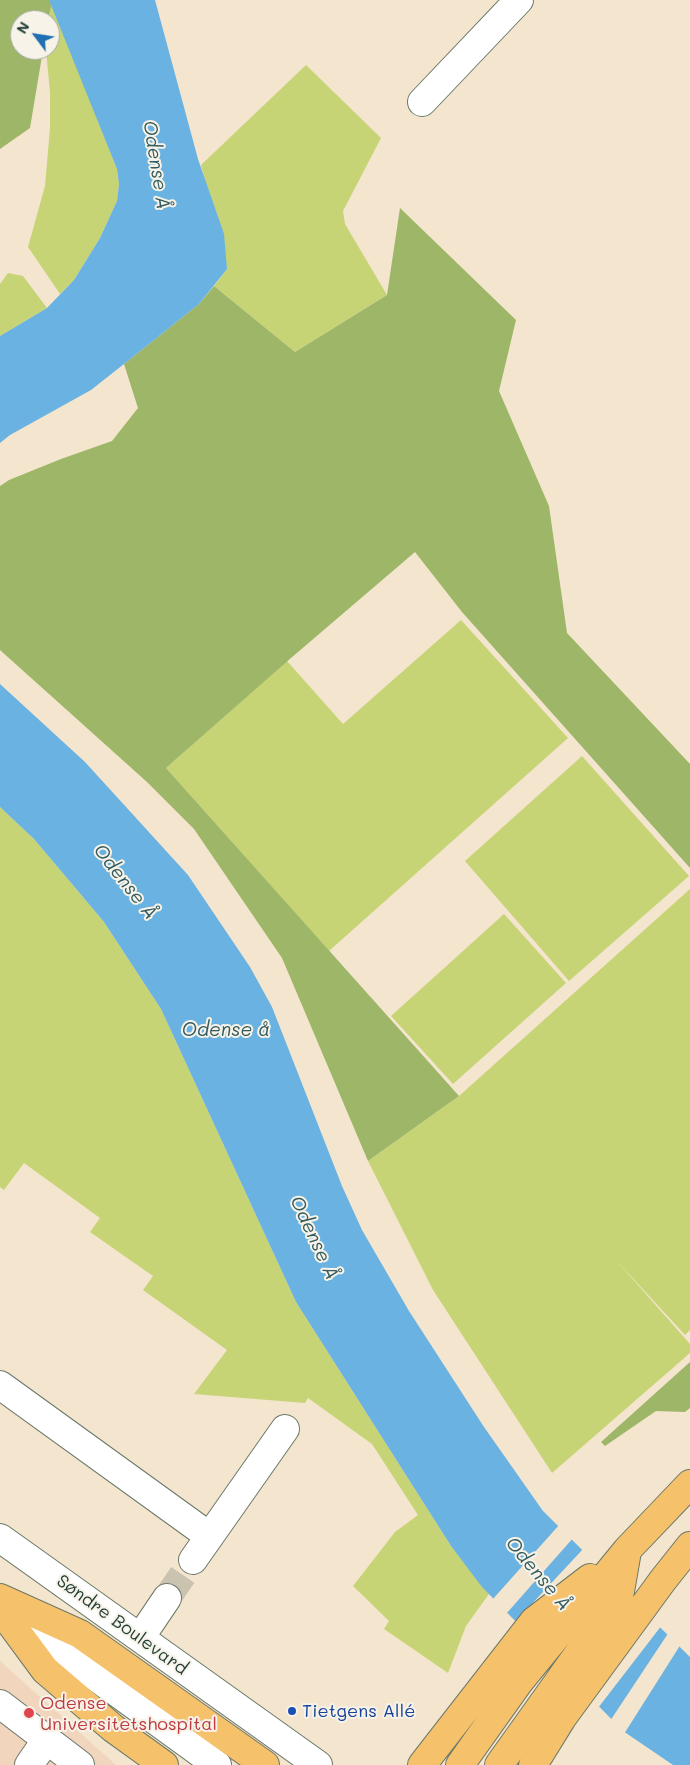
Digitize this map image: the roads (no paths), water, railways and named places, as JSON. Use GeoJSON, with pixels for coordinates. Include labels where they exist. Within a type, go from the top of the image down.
{"type":"FeatureCollection","features":[{"type":"Feature","properties":{"kind":"main road"},"geometry":{"type":"LineString","coordinates":[[460,1765],[519,1682],[627,1550],[690,1484]]}},
{"type":"Feature","properties":{"kind":"main road"},"geometry":{"type":"LineString","coordinates":[[499,1765],[552,1711],[690,1546]]}},
{"type":"Feature","properties":{"kind":"main road"},"geometry":{"type":"LineString","coordinates":[[422,1765],[534,1621],[627,1550]]}},
{"type":"Feature","properties":{"kind":"main road"},"geometry":{"type":"LineString","coordinates":[[533,1765],[552,1711],[619,1597],[627,1550]]}},
{"type":"Feature","properties":{"kind":"main road"},"geometry":{"type":"LineString","coordinates":[[0,1598],[80,1634],[265,1765]]}},
{"type":"Feature","properties":{"kind":"main road"},"geometry":{"type":"LineString","coordinates":[[0,1609],[45,1670],[114,1729],[164,1765]]}},
{"type":"Feature","properties":{"kind":"street"},"geometry":{"type":"LineString","coordinates":[[422,102],[519,0]]}},
{"type":"Feature","properties":{"kind":"street"},"geometry":{"type":"LineString","coordinates":[[0,1385],[209,1536]]}},
{"type":"Feature","properties":{"kind":"street"},"geometry":{"type":"LineString","coordinates":[[193,1560],[285,1429]]}},
{"type":"Feature","properties":{"kind":"street","name":"Søndre Boulevard"},"geometry":{"type":"LineString","coordinates":[[0,1538],[318,1765]]}},
{"type":"Feature","properties":{"kind":"street"},"geometry":{"type":"LineString","coordinates":[[140,1638],[168,1598]]}},
{"type":"Feature","properties":{"kind":"street"},"geometry":{"type":"LineString","coordinates":[[0,1603],[74,1662],[217,1765]]}},
{"type":"Feature","properties":{"kind":"street"},"geometry":{"type":"LineString","coordinates":[[0,1704],[80,1765]]}},
{"type":"Feature","properties":{"kind":"street"},"geometry":{"type":"LineString","coordinates":[[28,1765],[47,1739]]}},
{"type":"Feature","properties":{"kind":"water","name":"Odense å"},"geometry":{"type":"Polygon","coordinates":[[[49,0],[155,0],[198,159],[224,234],[227,269],[199,304],[91,390],[10,435],[0,443],[0,336],[47,308],[74,280],[100,238],[117,201],[119,184],[117,169],[60,27],[60,10],[53,10],[49,0]]]}},
{"type":"Feature","properties":{"kind":"water","name":"Odense å"},"geometry":{"type":"Polygon","coordinates":[[[0,684],[85,762],[188,875],[250,967],[272,1007],[342,1186],[362,1230],[409,1311],[484,1427],[543,1511],[690,1657],[690,1765],[673,1765],[623,1731],[482,1587],[451,1546],[296,1302],[161,1009],[104,922],[34,839],[0,807],[0,684]]]}},
{"type":"Feature","properties":{"kind":"tunnel"},"geometry":{"type":"LineString","coordinates":[[167,1598],[193,1560]]}},
{"type":"Feature","properties":{"kind":"place","name":"Tietgens Allé"},"geometry":{"type":"Point","coordinates":[292,1711]}},
{"type":"Feature","properties":{"kind":"place","name":"Odense Universitetshospital"},"geometry":{"type":"Point","coordinates":[29,1713]}},
{"type":"Feature","properties":{"kind":"water label","name":"Odense Å"},"geometry":{"type":"Point","coordinates":[156,165]}},
{"type":"Feature","properties":{"kind":"water label","name":"Odense Å"},"geometry":{"type":"Point","coordinates":[125,882]}},
{"type":"Feature","properties":{"kind":"water label","name":"Odense Å"},"geometry":{"type":"Point","coordinates":[314,1238]}},
{"type":"Feature","properties":{"kind":"water label","name":"Odense Å"},"geometry":{"type":"Point","coordinates":[538,1574]}}]}
